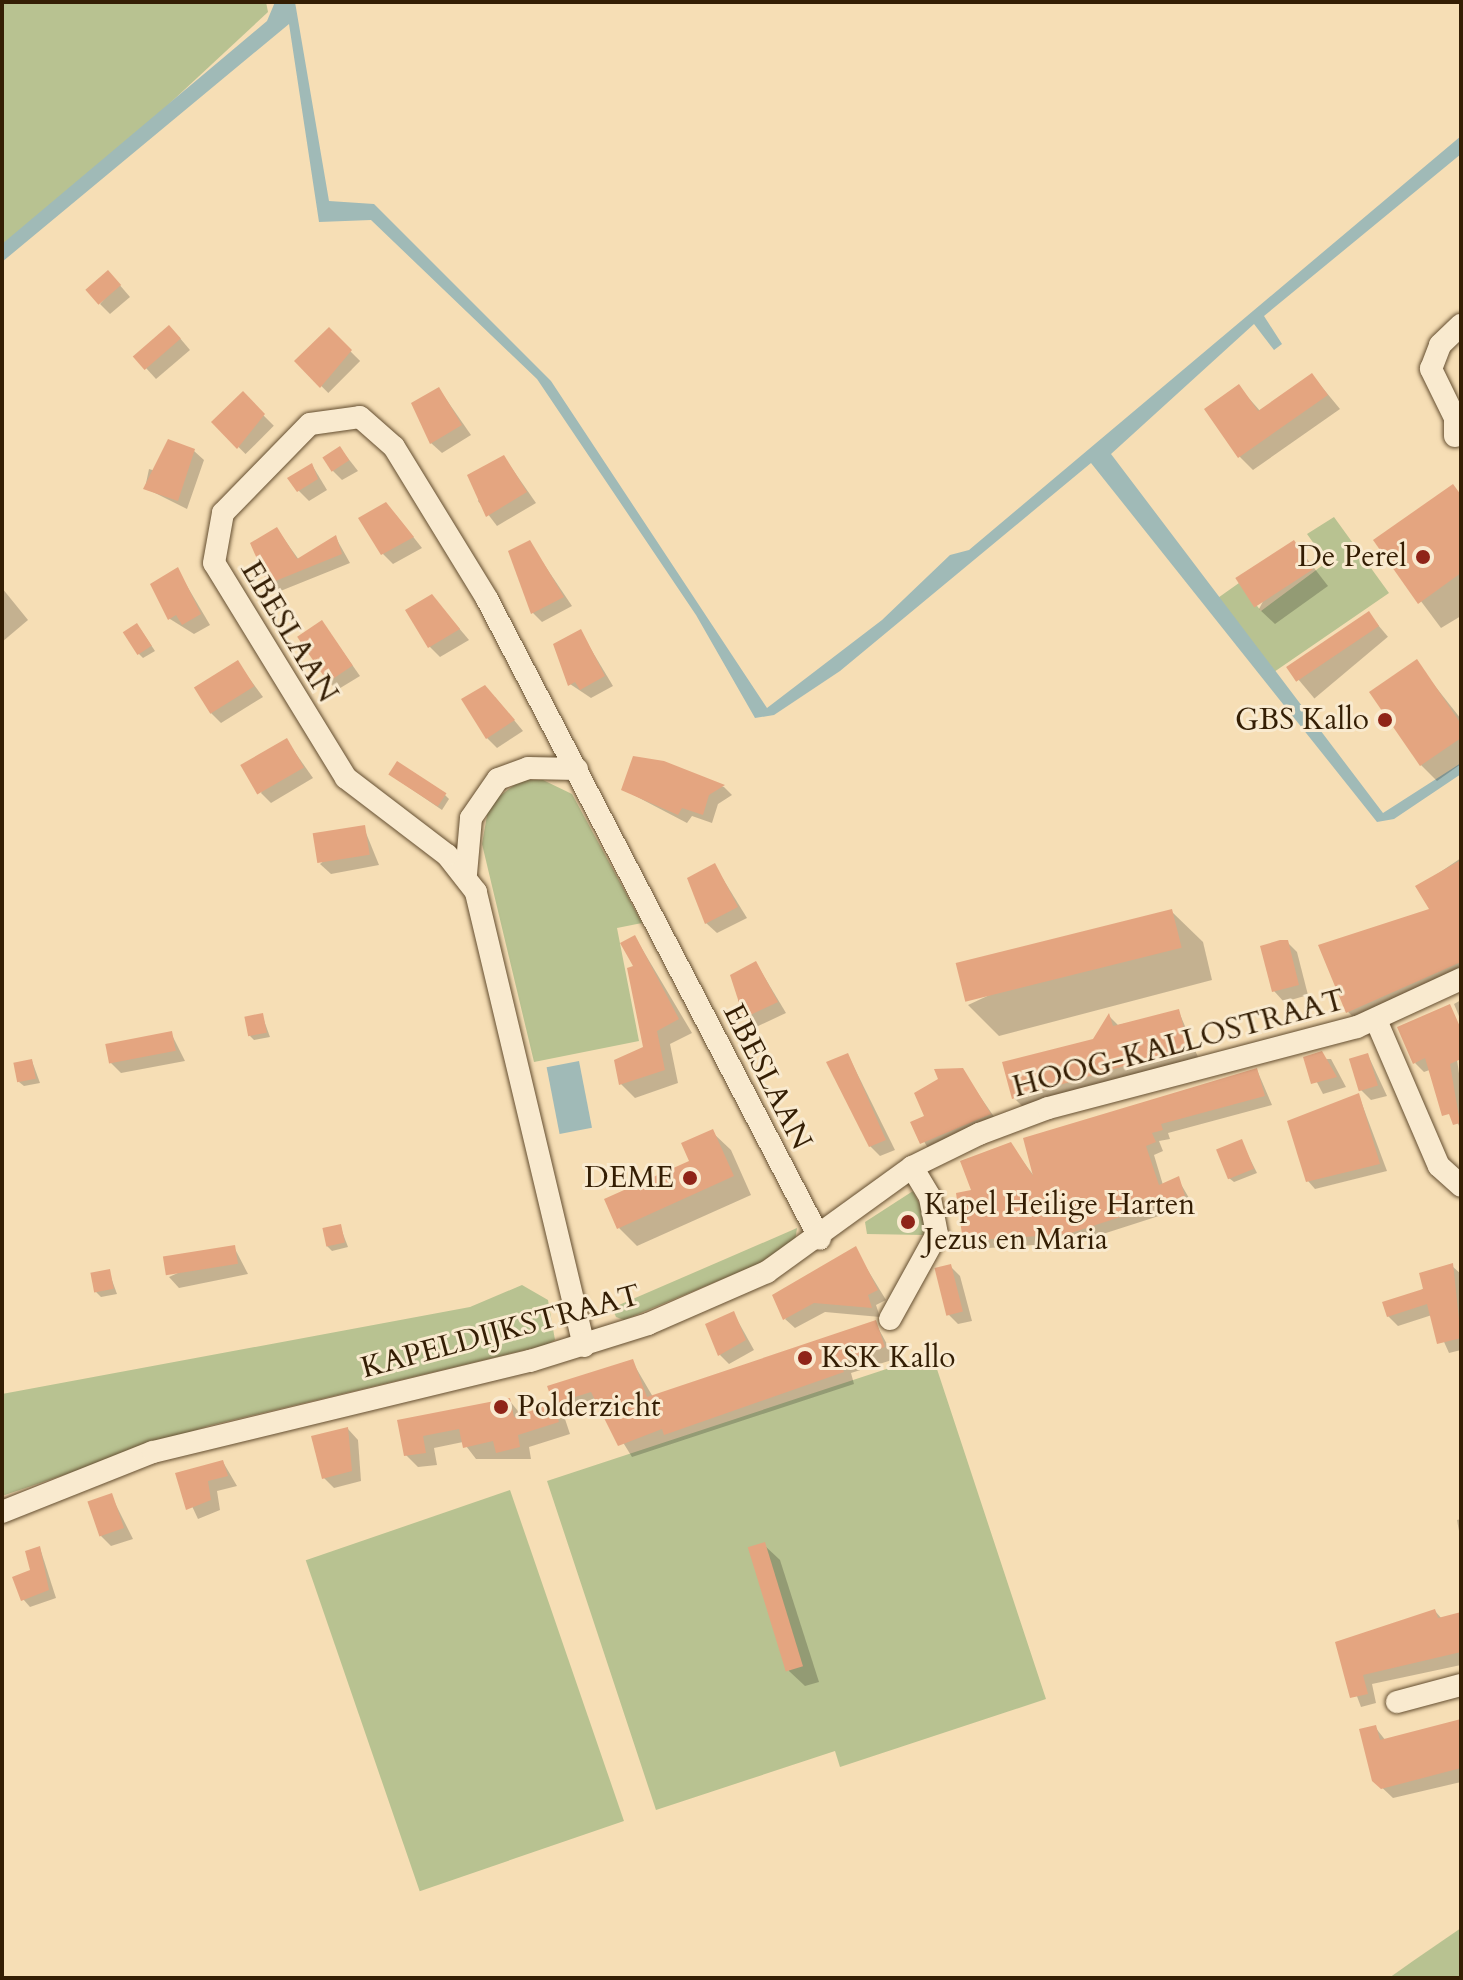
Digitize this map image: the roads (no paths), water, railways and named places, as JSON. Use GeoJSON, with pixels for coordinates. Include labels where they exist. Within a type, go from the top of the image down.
{"type":"FeatureCollection","features":[{"type":"Feature","properties":{"kind":"street"},"geometry":{"type":"LineString","coordinates":[[1455,436],[1455,418],[1431,369],[1440,345],[1461,325]]}},
{"type":"Feature","properties":{"kind":"street","name":"EBESLAAN"},"geometry":{"type":"LineString","coordinates":[[584,1346],[482,909],[466,874],[346,778],[214,563],[223,513],[310,424],[360,417],[394,447],[577,769],[820,1239]]}},
{"type":"Feature","properties":{"kind":"street","name":"EBESLAAN"},"geometry":{"type":"LineString","coordinates":[[466,874],[471,818],[498,779],[528,768],[577,769]]}},
{"type":"Feature","properties":{"kind":"street","name":"HOOG-KALLOSTRAAT"},"geometry":{"type":"LineString","coordinates":[[912,1167],[1048,1108],[1376,1020],[1461,979]]}},
{"type":"Feature","properties":{"kind":"street"},"geometry":{"type":"LineString","coordinates":[[1376,1020],[1439,1166],[1461,1186]]}},
{"type":"Feature","properties":{"kind":"street"},"geometry":{"type":"LineString","coordinates":[[890,1319],[937,1234],[930,1197],[912,1167]]}},
{"type":"Feature","properties":{"kind":"street","name":"KAPELDIJKSTRAAT"},"geometry":{"type":"LineString","coordinates":[[2,1512],[153,1452],[584,1346],[726,1291],[820,1239],[912,1167]]}},
{"type":"Feature","properties":{"kind":"street"},"geometry":{"type":"LineString","coordinates":[[1397,1702],[1461,1685]]}},
{"type":"Feature","properties":{"kind":"water"},"geometry":{"type":"Polygon","coordinates":[[[275,2],[295,2],[329,201],[374,204],[551,381],[767,708],[882,620],[950,555],[969,550],[1461,136],[1461,154],[1264,316],[1282,344],[1274,350],[1254,324],[1111,454],[1383,813],[1461,763],[1461,774],[1394,819],[1377,822],[1091,463],[840,671],[774,715],[755,718],[696,615],[537,379],[371,220],[319,222],[289,24],[2,262],[2,244],[267,21],[275,2]]]}},
{"type":"Feature","properties":{"kind":"water"},"geometry":{"type":"Polygon","coordinates":[[[579,1061],[592,1128],[560,1134],[547,1067],[579,1061]]]}},
{"type":"Feature","properties":{"kind":"place","name":"De Perel"},"geometry":{"type":"Point","coordinates":[1423,557]}},
{"type":"Feature","properties":{"kind":"place","name":"GBS Kallo"},"geometry":{"type":"Point","coordinates":[1385,720]}},
{"type":"Feature","properties":{"kind":"place","name":"DEME"},"geometry":{"type":"Point","coordinates":[690,1178]}},
{"type":"Feature","properties":{"kind":"place","name":"Kapel Heilige Harten Jezus en Maria"},"geometry":{"type":"Point","coordinates":[908,1222]}},
{"type":"Feature","properties":{"kind":"place","name":"KSK Kallo"},"geometry":{"type":"Point","coordinates":[805,1358]}},
{"type":"Feature","properties":{"kind":"place","name":"Polderzicht"},"geometry":{"type":"Point","coordinates":[501,1407]}}]}
